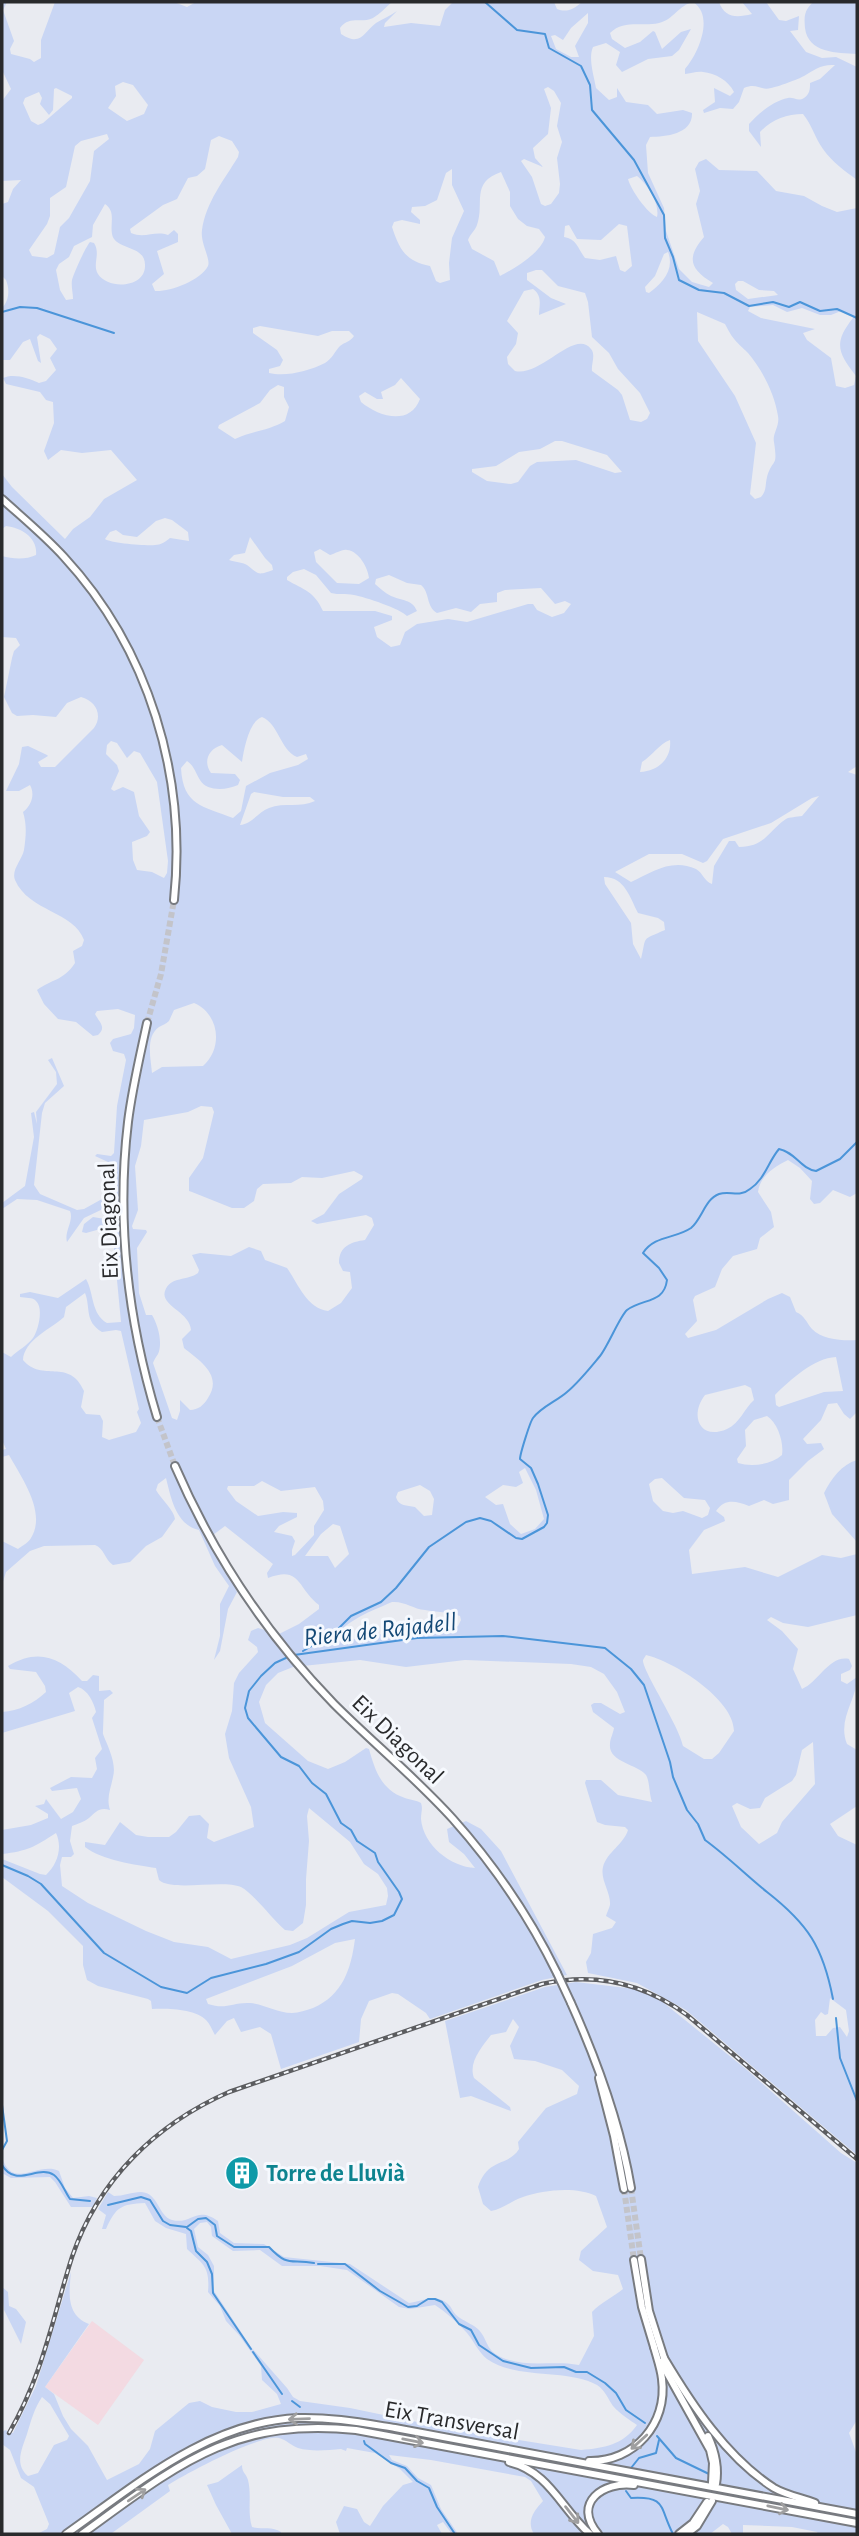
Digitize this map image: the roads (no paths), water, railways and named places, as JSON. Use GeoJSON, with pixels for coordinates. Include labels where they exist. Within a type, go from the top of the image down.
{"type":"FeatureCollection","features":[{"type":"Feature","properties":{"kind":"highway"},"geometry":{"type":"LineString","coordinates":[[2,499],[64,557],[83,580],[120,633],[143,681],[162,737],[171,775],[177,832],[174,900]]}},
{"type":"Feature","properties":{"kind":"highway","name":"Eix Diagonal"},"geometry":{"type":"LineString","coordinates":[[147,1023],[128,1122],[123,1224],[132,1311],[145,1376],[157,1416]]}},
{"type":"Feature","properties":{"kind":"highway","name":"Eix Diagonal"},"geometry":{"type":"LineString","coordinates":[[175,1466],[204,1527],[236,1582],[281,1644],[333,1703],[417,1783],[462,1831],[514,1899],[557,1973],[588,2043],[628,2189]]}},
{"type":"Feature","properties":{"kind":"highway"},"geometry":{"type":"LineString","coordinates":[[559,2459],[597,2462],[611,2459],[632,2450],[647,2435],[656,2420],[662,2402],[662,2378],[642,2307],[638,2259],[649,2311],[664,2358],[673,2379],[714,2449],[714,2484],[710,2450],[654,2347]]}},
{"type":"Feature","properties":{"kind":"highway"},"geometry":{"type":"LineString","coordinates":[[664,2358],[712,2428],[746,2466],[776,2489],[830,2508]]}},
{"type":"Feature","properties":{"kind":"highway","name":"Eix Transversal"},"geometry":{"type":"LineString","coordinates":[[66,2534],[193,2448],[219,2436],[273,2421],[298,2418],[358,2422],[857,2514]]}},
{"type":"Feature","properties":{"kind":"highway","name":"Eix Transversal"},"geometry":{"type":"LineString","coordinates":[[82,2534],[198,2455],[243,2437],[275,2430],[331,2427],[653,2484],[857,2524]]}},
{"type":"Feature","properties":{"kind":"highway"},"geometry":{"type":"LineString","coordinates":[[470,2452],[515,2463],[536,2473],[548,2483],[574,2519],[590,2534]]}},
{"type":"Feature","properties":{"kind":"highway"},"geometry":{"type":"LineString","coordinates":[[598,2534],[588,2514],[596,2494],[617,2484],[653,2484]]}},
{"type":"Feature","properties":{"kind":"highway"},"geometry":{"type":"LineString","coordinates":[[679,2534],[693,2523],[709,2502],[697,2526],[686,2534]]}},
{"type":"Feature","properties":{"kind":"waterway"},"geometry":{"type":"LineString","coordinates":[[485,2],[517,30],[545,34],[549,48],[581,66],[590,85],[592,110],[634,160],[664,215],[665,238],[679,280],[699,290],[724,293],[749,306],[773,302],[789,307],[800,302],[820,311],[837,309],[857,318]]}},
{"type":"Feature","properties":{"kind":"waterway"},"geometry":{"type":"LineString","coordinates":[[2,312],[20,307],[37,308],[114,333]]}},
{"type":"Feature","properties":{"kind":"waterway"},"geometry":{"type":"LineString","coordinates":[[303,1651],[333,1634],[351,1616],[381,1602],[429,1547],[466,1522],[480,1518],[491,1521],[516,1538],[522,1539],[544,1527],[548,1515],[538,1484],[531,1468],[520,1459],[530,1425],[536,1414],[567,1392],[588,1370],[603,1351],[627,1310],[662,1293],[667,1280],[643,1253],[653,1243],[691,1228],[707,1205],[719,1194],[742,1193],[750,1189],[779,1149],[816,1171],[840,1159],[857,1142]]}},
{"type":"Feature","properties":{"kind":"waterway","name":"Riera de Rajadell"},"geometry":{"type":"LineString","coordinates":[[294,1655],[417,1638],[503,1636],[605,1648],[631,1669],[644,1685],[673,1777],[687,1810],[698,1824],[705,1840],[803,1926],[819,1951],[833,1999]]}},
{"type":"Feature","properties":{"kind":"waterway","name":"Riera de Rajadell"},"geometry":{"type":"LineString","coordinates":[[2,1865],[41,1884],[104,1953],[161,1987],[187,1993],[211,1978],[266,1964],[299,1952],[331,1929],[343,1924],[352,1921],[382,1921],[394,1915],[402,1899],[375,1853],[357,1841],[351,1830],[341,1823],[326,1794],[312,1783],[299,1766],[281,1757],[248,1718],[245,1708],[249,1691],[275,1663],[288,1657]]}},
{"type":"Feature","properties":{"kind":"waterway","name":"Riera de Rajadell"},"geometry":{"type":"LineString","coordinates":[[836,2018],[840,2058],[857,2101]]}},
{"type":"Feature","properties":{"kind":"waterway"},"geometry":{"type":"LineString","coordinates":[[2,2105],[7,2141],[2,2150]]}},
{"type":"Feature","properties":{"kind":"waterway"},"geometry":{"type":"LineString","coordinates":[[2,2165],[8,2172],[20,2176],[48,2172],[59,2180],[70,2199],[90,2201]]}},
{"type":"Feature","properties":{"kind":"waterway"},"geometry":{"type":"LineString","coordinates":[[108,2205],[141,2197],[150,2200],[163,2221],[170,2225],[186,2227]]}},
{"type":"Feature","properties":{"kind":"waterway"},"geometry":{"type":"LineString","coordinates":[[187,2227],[198,2219],[206,2218],[215,2225],[217,2236],[234,2247],[269,2247],[285,2260],[314,2263]]}},
{"type":"Feature","properties":{"kind":"waterway"},"geometry":{"type":"LineString","coordinates":[[187,2228],[191,2231],[196,2251],[207,2262],[212,2274],[213,2293],[251,2349]]}},
{"type":"Feature","properties":{"kind":"waterway"},"geometry":{"type":"LineString","coordinates":[[318,2264],[345,2264],[380,2291],[408,2307],[417,2306],[428,2299],[442,2302],[459,2324],[471,2330],[479,2345],[503,2361],[531,2368],[564,2367],[576,2372],[587,2372],[605,2383],[616,2393],[626,2410],[645,2423]]}},
{"type":"Feature","properties":{"kind":"waterway"},"geometry":{"type":"LineString","coordinates":[[253,2352],[282,2394]]}},
{"type":"Feature","properties":{"kind":"waterway"},"geometry":{"type":"LineString","coordinates":[[292,2401],[300,2407]]}},
{"type":"Feature","properties":{"kind":"waterway"},"geometry":{"type":"LineString","coordinates":[[657,2436],[676,2458],[709,2474]]}},
{"type":"Feature","properties":{"kind":"waterway"},"geometry":{"type":"LineString","coordinates":[[631,2468],[639,2458],[656,2453],[659,2440]]}},
{"type":"Feature","properties":{"kind":"waterway"},"geometry":{"type":"LineString","coordinates":[[364,2441],[391,2463],[405,2468],[417,2481],[429,2488],[437,2507],[455,2534]]}},
{"type":"Feature","properties":{"kind":"waterway"},"geometry":{"type":"LineString","coordinates":[[626,2491],[631,2498],[656,2501],[663,2510],[673,2534]]}},
{"type":"Feature","properties":{"kind":"tunnel"},"geometry":{"type":"LineString","coordinates":[[147,1023],[161,974],[174,900]]}},
{"type":"Feature","properties":{"kind":"tunnel"},"geometry":{"type":"LineString","coordinates":[[157,1417],[175,1466]]}},
{"type":"Feature","properties":{"kind":"tunnel"},"geometry":{"type":"LineString","coordinates":[[631,2188],[641,2259]]}},
{"type":"Feature","properties":{"kind":"tunnel"},"geometry":{"type":"LineString","coordinates":[[624,2189],[634,2260]]}},
{"type":"Feature","properties":{"kind":"railway"},"geometry":{"type":"LineString","coordinates":[[9,2433],[39,2368],[83,2229],[114,2179],[154,2138],[177,2120],[229,2092],[542,1984],[581,1979],[600,1980],[636,1988],[670,2004],[687,2015],[857,2159]]}},
{"type":"Feature","properties":{"kind":"place","name":"Torre de Lluvià"},"geometry":{"type":"Point","coordinates":[242,2173]}}]}
